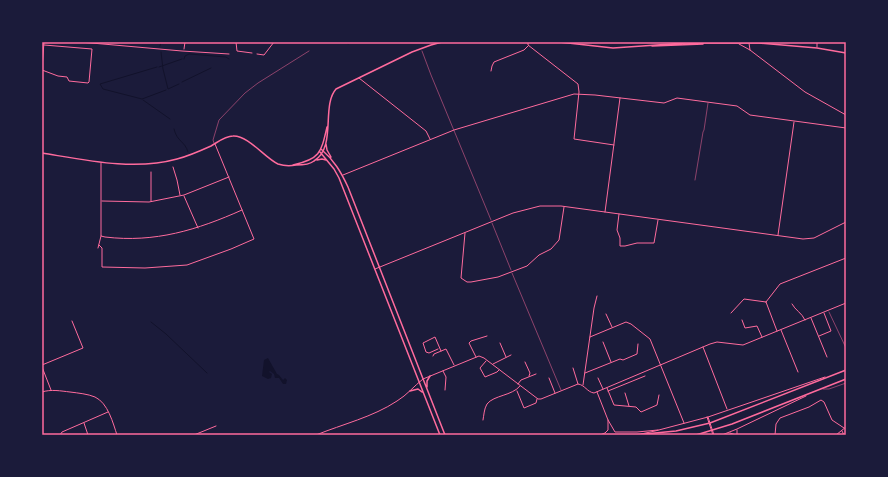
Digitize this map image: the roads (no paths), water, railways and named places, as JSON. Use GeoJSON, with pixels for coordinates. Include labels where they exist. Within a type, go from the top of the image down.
{"type":"FeatureCollection","features":[{"type":"Feature","properties":{"kind":"main road"},"geometry":{"type":"LineString","coordinates":[[442,42],[426,46],[412,52],[338,88],[331,98],[326,143],[327,150],[343,175],[348,187],[445,435]]}},
{"type":"Feature","properties":{"kind":"main road"},"geometry":{"type":"LineString","coordinates":[[558,42],[613,48],[686,43],[714,44],[756,42],[816,48],[846,53]]}},
{"type":"Feature","properties":{"kind":"main road"},"geometry":{"type":"LineString","coordinates":[[313,162],[321,153],[328,122]]}},
{"type":"Feature","properties":{"kind":"main road"},"geometry":{"type":"LineString","coordinates":[[42,153],[101,163],[151,164],[170,161],[192,154],[230,136],[237,136],[275,162],[282,165],[304,165],[322,159],[326,160]]}},
{"type":"Feature","properties":{"kind":"main road"},"geometry":{"type":"LineString","coordinates":[[322,150],[326,143]]}},
{"type":"Feature","properties":{"kind":"main road"},"geometry":{"type":"LineString","coordinates":[[322,150],[332,158]]}},
{"type":"Feature","properties":{"kind":"main road"},"geometry":{"type":"LineString","coordinates":[[288,166],[309,160],[321,153]]}},
{"type":"Feature","properties":{"kind":"main road"},"geometry":{"type":"LineString","coordinates":[[321,153],[337,174],[440,435]]}},
{"type":"Feature","properties":{"kind":"main road"},"geometry":{"type":"LineString","coordinates":[[341,184],[344,187],[348,187]]}},
{"type":"Feature","properties":{"kind":"main road"},"geometry":{"type":"LineString","coordinates":[[632,435],[676,431],[710,423],[846,370]]}},
{"type":"Feature","properties":{"kind":"main road"},"geometry":{"type":"LineString","coordinates":[[427,389],[427,381],[430,376]]}},
{"type":"Feature","properties":{"kind":"main road"},"geometry":{"type":"LineString","coordinates":[[696,435],[732,424],[846,379]]}},
{"type":"Feature","properties":{"kind":"main road"},"geometry":{"type":"LineString","coordinates":[[410,391],[418,389],[424,393]]}},
{"type":"Feature","properties":{"kind":"street"},"geometry":{"type":"LineString","coordinates":[[44,42],[42,69],[58,76],[67,77],[69,81],[88,84],[92,50],[44,45]]}},
{"type":"Feature","properties":{"kind":"street"},"geometry":{"type":"LineString","coordinates":[[80,42],[182,52],[229,54]]}},
{"type":"Feature","properties":{"kind":"street"},"geometry":{"type":"LineString","coordinates":[[184,51],[185,42]]}},
{"type":"Feature","properties":{"kind":"street"},"geometry":{"type":"LineString","coordinates":[[236,42],[237,51],[252,53]]}},
{"type":"Feature","properties":{"kind":"street"},"geometry":{"type":"LineString","coordinates":[[257,54],[264,55],[274,42]]}},
{"type":"Feature","properties":{"kind":"street"},"geometry":{"type":"LineString","coordinates":[[491,71],[494,62],[524,50],[528,45],[528,42]]}},
{"type":"Feature","properties":{"kind":"street"},"geometry":{"type":"LineString","coordinates":[[816,48],[817,42]]}},
{"type":"Feature","properties":{"kind":"street"},"geometry":{"type":"LineString","coordinates":[[737,43],[750,50],[805,92],[846,115]]}},
{"type":"Feature","properties":{"kind":"street"},"geometry":{"type":"LineString","coordinates":[[747,48],[748,43]]}},
{"type":"Feature","properties":{"kind":"street"},"geometry":{"type":"LineString","coordinates":[[748,43],[750,50]]}},
{"type":"Feature","properties":{"kind":"street"},"geometry":{"type":"LineString","coordinates":[[528,45],[576,82],[579,86],[574,139],[614,145]]}},
{"type":"Feature","properties":{"kind":"street"},"geometry":{"type":"LineString","coordinates":[[99,245],[102,248],[102,267],[145,268],[187,265],[254,239],[213,140],[218,121],[243,95],[258,83],[309,51]]}},
{"type":"Feature","properties":{"kind":"street"},"geometry":{"type":"LineString","coordinates":[[422,51],[561,391]]}},
{"type":"Feature","properties":{"kind":"street"},"geometry":{"type":"LineString","coordinates":[[358,78],[426,131],[430,139]]}},
{"type":"Feature","properties":{"kind":"street"},"geometry":{"type":"LineString","coordinates":[[343,175],[454,130],[535,105],[579,94],[664,103],[677,98],[737,106],[750,115],[846,128]]}},
{"type":"Feature","properties":{"kind":"street"},"geometry":{"type":"LineString","coordinates":[[604,212],[620,98]]}},
{"type":"Feature","properties":{"kind":"street"},"geometry":{"type":"LineString","coordinates":[[695,180],[708,102]]}},
{"type":"Feature","properties":{"kind":"street"},"geometry":{"type":"LineString","coordinates":[[778,236],[794,121]]}},
{"type":"Feature","properties":{"kind":"street"},"geometry":{"type":"LineString","coordinates":[[98,248],[101,236],[101,163]]}},
{"type":"Feature","properties":{"kind":"street"},"geometry":{"type":"LineString","coordinates":[[172,167],[178,180],[180,195]]}},
{"type":"Feature","properties":{"kind":"street"},"geometry":{"type":"LineString","coordinates":[[151,172],[151,201]]}},
{"type":"Feature","properties":{"kind":"street"},"geometry":{"type":"LineString","coordinates":[[101,201],[151,201],[184,195],[229,177]]}},
{"type":"Feature","properties":{"kind":"street"},"geometry":{"type":"LineString","coordinates":[[184,195],[198,228]]}},
{"type":"Feature","properties":{"kind":"street"},"geometry":{"type":"LineString","coordinates":[[375,269],[515,212],[548,205],[802,239],[812,239],[846,222]]}},
{"type":"Feature","properties":{"kind":"street"},"geometry":{"type":"LineString","coordinates":[[465,232],[460,276],[463,280],[471,282],[498,277],[527,266],[539,255],[551,249],[558,240],[564,206]]}},
{"type":"Feature","properties":{"kind":"street"},"geometry":{"type":"LineString","coordinates":[[101,236],[142,238],[168,236],[198,228],[243,210]]}},
{"type":"Feature","properties":{"kind":"street"},"geometry":{"type":"LineString","coordinates":[[619,214],[617,230],[620,238],[620,246],[639,243],[654,244],[658,220]]}},
{"type":"Feature","properties":{"kind":"street"},"geometry":{"type":"LineString","coordinates":[[766,302],[780,284],[846,258]]}},
{"type":"Feature","properties":{"kind":"street"},"geometry":{"type":"LineString","coordinates":[[583,385],[597,296]]}},
{"type":"Feature","properties":{"kind":"street"},"geometry":{"type":"LineString","coordinates":[[731,313],[744,299],[766,302]]}},
{"type":"Feature","properties":{"kind":"street"},"geometry":{"type":"LineString","coordinates":[[766,302],[778,331]]}},
{"type":"Feature","properties":{"kind":"street"},"geometry":{"type":"LineString","coordinates":[[517,390],[524,408],[536,403],[538,399],[555,394],[578,384],[583,385],[590,392],[597,392],[716,342],[743,345],[846,303]]}},
{"type":"Feature","properties":{"kind":"street"},"geometry":{"type":"LineString","coordinates":[[792,304],[794,308],[802,313],[805,320]]}},
{"type":"Feature","properties":{"kind":"street"},"geometry":{"type":"LineString","coordinates":[[827,307],[846,348]]}},
{"type":"Feature","properties":{"kind":"street"},"geometry":{"type":"LineString","coordinates":[[818,336],[831,331],[823,312]]}},
{"type":"Feature","properties":{"kind":"street"},"geometry":{"type":"LineString","coordinates":[[606,314],[612,328]]}},
{"type":"Feature","properties":{"kind":"street"},"geometry":{"type":"LineString","coordinates":[[811,318],[827,357]]}},
{"type":"Feature","properties":{"kind":"street"},"geometry":{"type":"LineString","coordinates":[[742,320],[745,328],[757,326],[762,337]]}},
{"type":"Feature","properties":{"kind":"street"},"geometry":{"type":"LineString","coordinates":[[51,390],[42,366],[83,348],[72,321]]}},
{"type":"Feature","properties":{"kind":"street"},"geometry":{"type":"LineString","coordinates":[[590,337],[626,322],[631,324],[650,340],[684,423]]}},
{"type":"Feature","properties":{"kind":"street"},"geometry":{"type":"LineString","coordinates":[[781,329],[798,372]]}},
{"type":"Feature","properties":{"kind":"street"},"geometry":{"type":"LineString","coordinates":[[477,357],[469,343],[487,336]]}},
{"type":"Feature","properties":{"kind":"street"},"geometry":{"type":"LineString","coordinates":[[438,349],[429,353],[426,352],[423,343],[435,337],[441,351]]}},
{"type":"Feature","properties":{"kind":"street"},"geometry":{"type":"LineString","coordinates":[[603,342],[611,362]]}},
{"type":"Feature","properties":{"kind":"street"},"geometry":{"type":"LineString","coordinates":[[500,343],[506,358]]}},
{"type":"Feature","properties":{"kind":"street"},"geometry":{"type":"LineString","coordinates":[[585,373],[611,362],[620,359],[623,360],[637,354],[638,344]]}},
{"type":"Feature","properties":{"kind":"street"},"geometry":{"type":"LineString","coordinates":[[703,347],[727,410]]}},
{"type":"Feature","properties":{"kind":"street"},"geometry":{"type":"LineString","coordinates":[[433,356],[434,354],[446,349],[454,366]]}},
{"type":"Feature","properties":{"kind":"street"},"geometry":{"type":"LineString","coordinates":[[492,364],[512,355]]}},
{"type":"Feature","properties":{"kind":"street"},"geometry":{"type":"LineString","coordinates":[[316,435],[387,407],[403,398],[423,379],[477,357],[482,357],[538,399]]}},
{"type":"Feature","properties":{"kind":"street"},"geometry":{"type":"LineString","coordinates":[[487,361],[480,368],[485,378],[499,370]]}},
{"type":"Feature","properties":{"kind":"street"},"geometry":{"type":"LineString","coordinates":[[525,362],[530,373],[529,377]]}},
{"type":"Feature","properties":{"kind":"street"},"geometry":{"type":"LineString","coordinates":[[573,368],[578,384]]}},
{"type":"Feature","properties":{"kind":"street"},"geometry":{"type":"LineString","coordinates":[[443,370],[446,377],[445,390]]}},
{"type":"Feature","properties":{"kind":"street"},"geometry":{"type":"LineString","coordinates":[[518,384],[521,380],[536,374]]}},
{"type":"Feature","properties":{"kind":"street"},"geometry":{"type":"LineString","coordinates":[[608,391],[645,376]]}},
{"type":"Feature","properties":{"kind":"street"},"geometry":{"type":"LineString","coordinates":[[632,435],[708,418],[727,410],[828,377]]}},
{"type":"Feature","properties":{"kind":"street"},"geometry":{"type":"LineString","coordinates":[[549,378],[555,394]]}},
{"type":"Feature","properties":{"kind":"street"},"geometry":{"type":"LineString","coordinates":[[598,378],[603,389]]}},
{"type":"Feature","properties":{"kind":"street"},"geometry":{"type":"LineString","coordinates":[[821,389],[829,389],[846,383]]}},
{"type":"Feature","properties":{"kind":"street"},"geometry":{"type":"LineString","coordinates":[[483,420],[486,407],[491,401],[517,390],[520,386]]}},
{"type":"Feature","properties":{"kind":"street"},"geometry":{"type":"LineString","coordinates":[[607,388],[614,404],[636,407],[640,412],[644,412],[657,405],[659,395]]}},
{"type":"Feature","properties":{"kind":"street"},"geometry":{"type":"LineString","coordinates":[[42,392],[51,390],[85,394],[98,398],[108,412],[117,435]]}},
{"type":"Feature","properties":{"kind":"street"},"geometry":{"type":"LineString","coordinates":[[597,392],[608,420],[614,430],[618,432],[643,432],[662,429]]}},
{"type":"Feature","properties":{"kind":"street"},"geometry":{"type":"LineString","coordinates":[[722,435],[814,392]]}},
{"type":"Feature","properties":{"kind":"street"},"geometry":{"type":"LineString","coordinates":[[625,393],[629,406]]}},
{"type":"Feature","properties":{"kind":"street"},"geometry":{"type":"LineString","coordinates":[[775,435],[776,424],[780,418],[808,407],[820,400],[824,402],[832,420],[845,428],[836,435]]}},
{"type":"Feature","properties":{"kind":"street"},"geometry":{"type":"LineString","coordinates":[[60,435],[62,432],[108,412]]}},
{"type":"Feature","properties":{"kind":"street"},"geometry":{"type":"LineString","coordinates":[[708,418],[713,435]]}},
{"type":"Feature","properties":{"kind":"street"},"geometry":{"type":"LineString","coordinates":[[600,435],[608,430],[608,420]]}},
{"type":"Feature","properties":{"kind":"street"},"geometry":{"type":"LineString","coordinates":[[83,423],[88,435]]}},
{"type":"Feature","properties":{"kind":"street"},"geometry":{"type":"LineString","coordinates":[[194,435],[216,426]]}},
{"type":"Feature","properties":{"kind":"street"},"geometry":{"type":"LineString","coordinates":[[730,432],[736,435],[737,429]]}},
{"type":"Feature","properties":{"kind":"street"},"geometry":{"type":"LineString","coordinates":[[842,430],[844,435]]}},
{"type":"Feature","properties":{"kind":"waterway"},"geometry":{"type":"LineString","coordinates":[[160,46],[161,42]]}},
{"type":"Feature","properties":{"kind":"waterway"},"geometry":{"type":"LineString","coordinates":[[161,52],[168,89],[179,84]]}},
{"type":"Feature","properties":{"kind":"waterway"},"geometry":{"type":"LineString","coordinates":[[184,59],[185,56],[189,54],[226,57],[229,59]]}},
{"type":"Feature","properties":{"kind":"waterway"},"geometry":{"type":"LineString","coordinates":[[159,67],[182,59]]}},
{"type":"Feature","properties":{"kind":"waterway"},"geometry":{"type":"LineString","coordinates":[[157,67],[100,84],[103,89],[142,99],[166,90]]}},
{"type":"Feature","properties":{"kind":"waterway"},"geometry":{"type":"LineString","coordinates":[[182,82],[211,68]]}},
{"type":"Feature","properties":{"kind":"waterway"},"geometry":{"type":"LineString","coordinates":[[143,100],[170,119]]}},
{"type":"Feature","properties":{"kind":"waterway"},"geometry":{"type":"LineString","coordinates":[[174,129],[177,137],[187,148],[188,152]]}},
{"type":"Feature","properties":{"kind":"waterway"},"geometry":{"type":"LineString","coordinates":[[151,322],[166,334],[207,373]]}}]}
